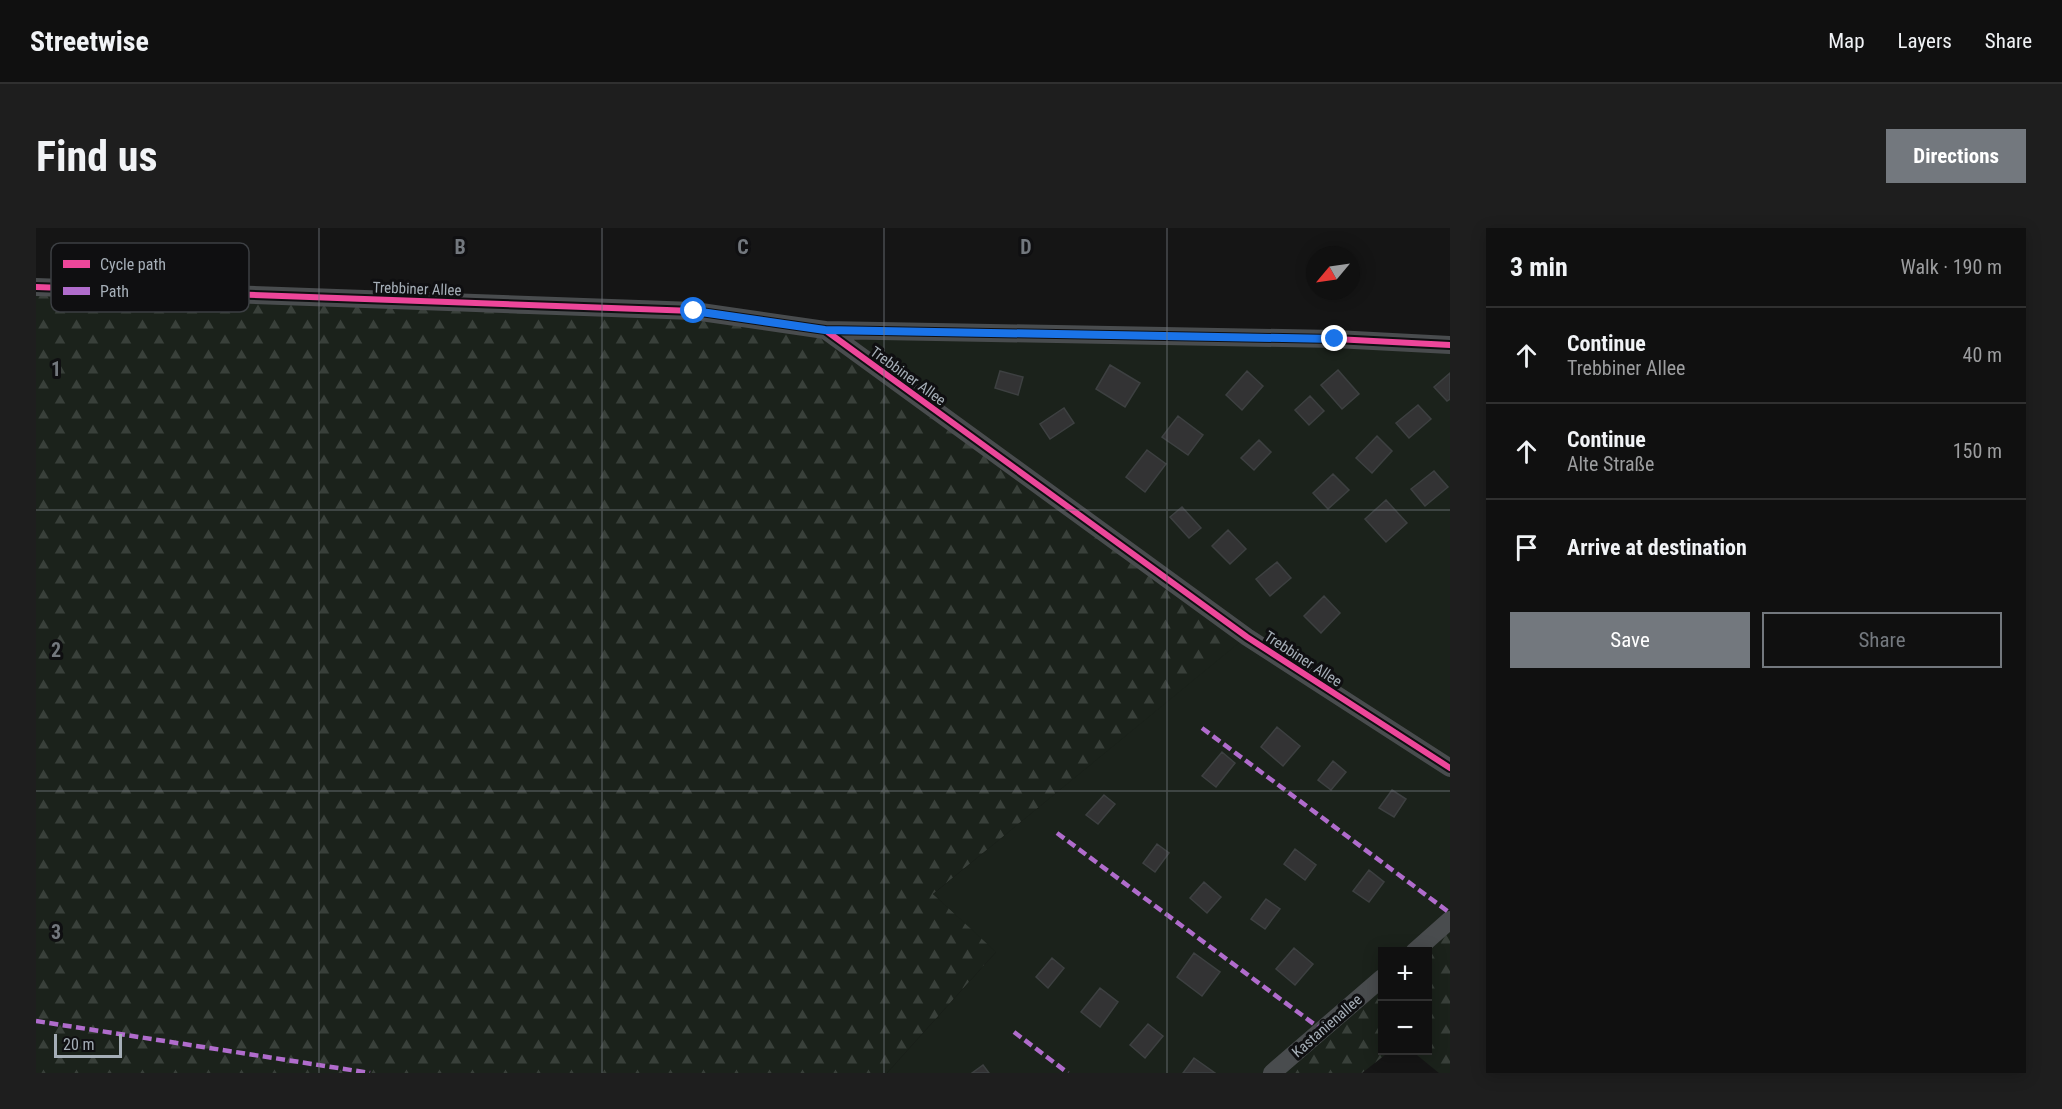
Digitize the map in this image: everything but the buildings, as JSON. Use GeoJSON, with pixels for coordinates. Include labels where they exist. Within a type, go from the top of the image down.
{"type":"FeatureCollection","features":[{"type":"Feature","properties":{"kind":"street","name":"Trebbiner Allee"},"geometry":{"type":"LineString","coordinates":[[36,287],[51,288]]}},
{"type":"Feature","properties":{"kind":"street","name":"Trebbiner Allee"},"geometry":{"type":"LineString","coordinates":[[249,295],[694,311],[825,330],[1247,637],[1450,768]]}},
{"type":"Feature","properties":{"kind":"street"},"geometry":{"type":"LineString","coordinates":[[825,330],[1335,339],[1450,345]]}},
{"type":"Feature","properties":{"kind":"street"},"geometry":{"type":"LineString","coordinates":[[1419,947],[1450,920]]}},
{"type":"Feature","properties":{"kind":"street","name":"Kastanienallee"},"geometry":{"type":"LineString","coordinates":[[1272,1073],[1378,982]]}},
{"type":"Feature","properties":{"kind":"green space"},"geometry":{"type":"Polygon","coordinates":[[[36,287],[51,288],[51,312],[249,312],[249,295],[694,311],[825,330],[1247,637],[933,894],[997,951],[887,1073],[36,1073],[36,287]]]}},
{"type":"Feature","properties":{"kind":"green space"},"geometry":{"type":"Polygon","coordinates":[[[825,330],[1450,345],[1450,920],[1419,947],[1378,947],[1378,981],[1272,1073],[887,1073],[996,952],[933,894],[1246,637],[825,330]]]}},
{"type":"Feature","properties":{"kind":"green space"},"geometry":{"type":"Polygon","coordinates":[[[1450,920],[1450,1073],[1439,1073],[1417,1055],[1432,1055],[1431,947],[1450,920]]]}},
{"type":"Feature","properties":{"kind":"green space"},"geometry":{"type":"Polygon","coordinates":[[[1378,981],[1378,1055],[1385,1055],[1362,1073],[1272,1073],[1378,981]]]}},
{"type":"Feature","properties":{"kind":"marked path"},"geometry":{"type":"LineString","coordinates":[[1202,728],[1450,913]]}},
{"type":"Feature","properties":{"kind":"marked path"},"geometry":{"type":"LineString","coordinates":[[1057,833],[1322,1030]]}},
{"type":"Feature","properties":{"kind":"marked path"},"geometry":{"type":"LineString","coordinates":[[36,1021],[370,1073]]}},
{"type":"Feature","properties":{"kind":"marked path"},"geometry":{"type":"LineString","coordinates":[[1014,1032],[1068,1073]]}},
{"type":"Feature","properties":{"kind":"cycle path"},"geometry":{"type":"LineString","coordinates":[[36,287],[51,288]]}},
{"type":"Feature","properties":{"kind":"cycle path"},"geometry":{"type":"LineString","coordinates":[[249,295],[694,311],[825,330],[1247,637],[1450,768]]}},
{"type":"Feature","properties":{"kind":"cycle path"},"geometry":{"type":"LineString","coordinates":[[825,330],[1335,339],[1450,345]]}},
{"type":"Feature","properties":{"kind":"route"},"geometry":{"type":"LineString","coordinates":[[694,311],[825,330],[1335,339]]}}]}
